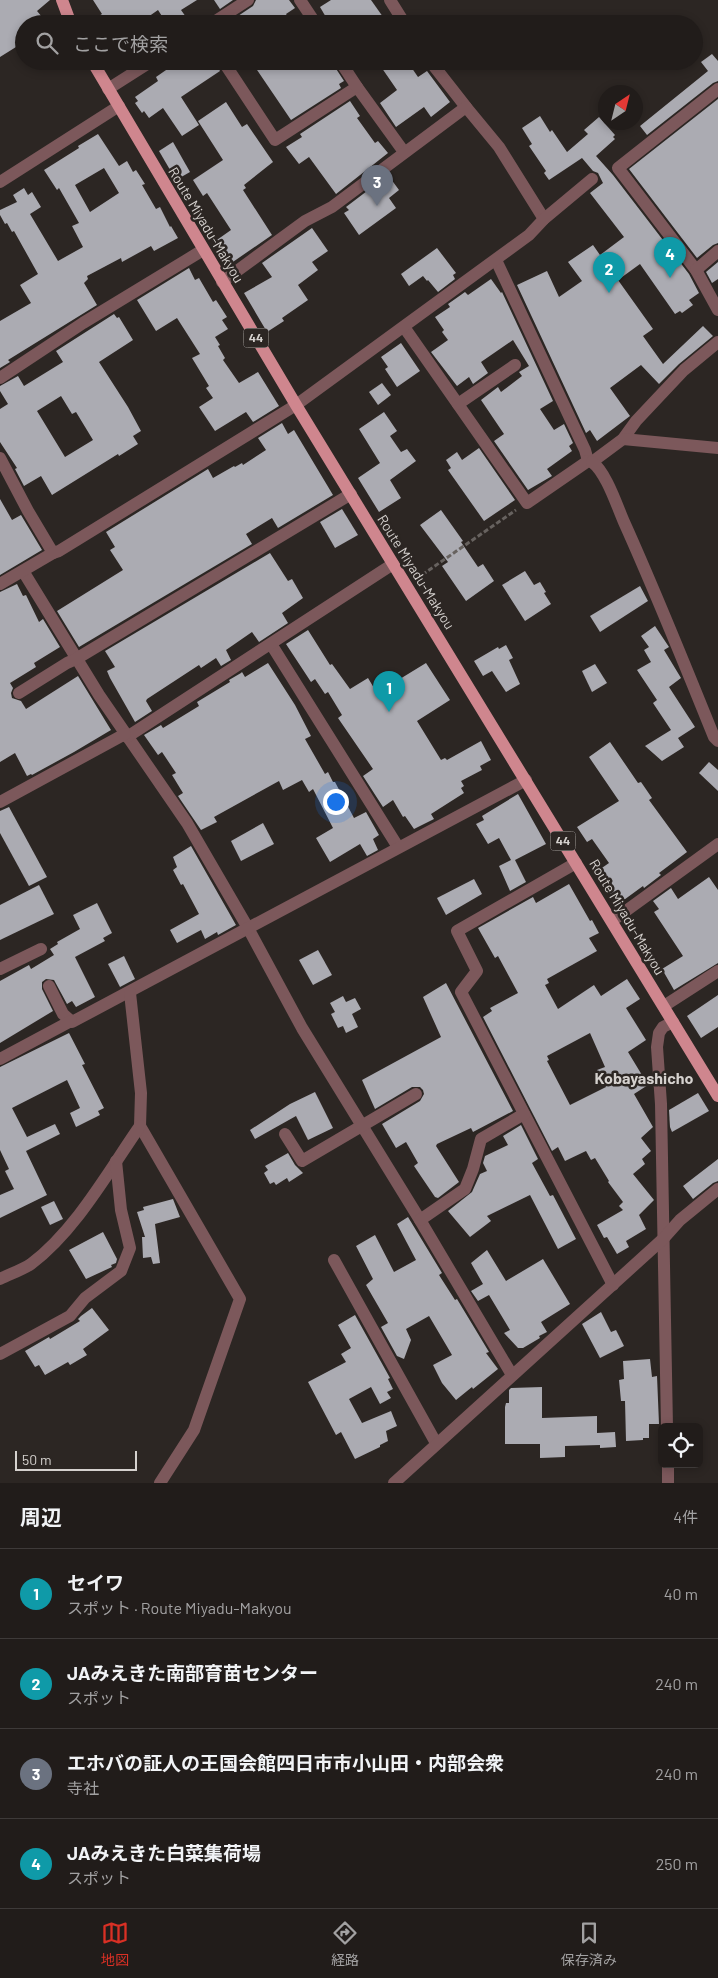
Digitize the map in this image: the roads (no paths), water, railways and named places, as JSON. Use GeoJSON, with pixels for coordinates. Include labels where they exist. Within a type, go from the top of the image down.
{"type":"FeatureCollection","features":[{"type":"Feature","properties":{"kind":"main road"},"geometry":{"type":"LineString","coordinates":[[62,0],[68,15]]}},
{"type":"Feature","properties":{"kind":"main road","name":"Route Miyadu-Makyou"},"geometry":{"type":"LineString","coordinates":[[97,70],[296,405],[718,1096]]}},
{"type":"Feature","properties":{"kind":"street"},"geometry":{"type":"LineString","coordinates":[[225,15],[248,0]]}},
{"type":"Feature","properties":{"kind":"street"},"geometry":{"type":"LineString","coordinates":[[300,0],[310,15]]}},
{"type":"Feature","properties":{"kind":"street"},"geometry":{"type":"LineString","coordinates":[[390,0],[399,15]]}},
{"type":"Feature","properties":{"kind":"street"},"geometry":{"type":"LineString","coordinates":[[108,89],[138,70]]}},
{"type":"Feature","properties":{"kind":"street"},"geometry":{"type":"LineString","coordinates":[[229,70],[275,140],[357,87]]}},
{"type":"Feature","properties":{"kind":"street"},"geometry":{"type":"LineString","coordinates":[[346,70],[404,152]]}},
{"type":"Feature","properties":{"kind":"street"},"geometry":{"type":"LineString","coordinates":[[437,70],[499,147],[544,219]]}},
{"type":"Feature","properties":{"kind":"street"},"geometry":{"type":"LineString","coordinates":[[718,89],[618,168],[696,270],[718,310]]}},
{"type":"Feature","properties":{"kind":"street"},"geometry":{"type":"LineString","coordinates":[[0,182],[118,106]]}},
{"type":"Feature","properties":{"kind":"street"},"geometry":{"type":"LineString","coordinates":[[222,282],[305,221],[332,207],[466,107]]}},
{"type":"Feature","properties":{"kind":"street"},"geometry":{"type":"LineString","coordinates":[[0,584],[52,553],[59,551],[296,405],[529,235],[544,219],[592,179]]}},
{"type":"Feature","properties":{"kind":"street"},"geometry":{"type":"LineString","coordinates":[[0,378],[83,323],[203,250]]}},
{"type":"Feature","properties":{"kind":"street"},"geometry":{"type":"LineString","coordinates":[[696,270],[718,252]]}},
{"type":"Feature","properties":{"kind":"street"},"geometry":{"type":"LineString","coordinates":[[496,260],[590,461],[599,466],[676,641],[714,737],[718,742]]}},
{"type":"Feature","properties":{"kind":"street"},"geometry":{"type":"LineString","coordinates":[[404,328],[527,503],[623,439],[636,421],[684,370],[718,342]]}},
{"type":"Feature","properties":{"kind":"street"},"geometry":{"type":"LineString","coordinates":[[458,404],[515,365]]}},
{"type":"Feature","properties":{"kind":"street"},"geometry":{"type":"LineString","coordinates":[[623,439],[717,450]]}},
{"type":"Feature","properties":{"kind":"street"},"geometry":{"type":"LineString","coordinates":[[0,458],[52,553]]}},
{"type":"Feature","properties":{"kind":"street"},"geometry":{"type":"LineString","coordinates":[[19,693],[67,662],[76,659],[351,494]]}},
{"type":"Feature","properties":{"kind":"street"},"geometry":{"type":"LineString","coordinates":[[2,797],[126,735],[394,564]]}},
{"type":"Feature","properties":{"kind":"street"},"geometry":{"type":"LineString","coordinates":[[23,571],[76,659],[126,735],[188,823],[302,1028],[420,1220],[512,1375]]}},
{"type":"Feature","properties":{"kind":"street"},"geometry":{"type":"LineString","coordinates":[[271,644],[398,847]]}},
{"type":"Feature","properties":{"kind":"street"},"geometry":{"type":"LineString","coordinates":[[0,1059],[130,992],[526,780]]}},
{"type":"Feature","properties":{"kind":"street"},"geometry":{"type":"LineString","coordinates":[[612,921],[718,844]]}},
{"type":"Feature","properties":{"kind":"street"},"geometry":{"type":"LineString","coordinates":[[576,863],[457,931],[477,971],[461,992],[613,1285]]}},
{"type":"Feature","properties":{"kind":"street"},"geometry":{"type":"LineString","coordinates":[[0,969],[41,948]]}},
{"type":"Feature","properties":{"kind":"street"},"geometry":{"type":"LineString","coordinates":[[664,1006],[718,971]]}},
{"type":"Feature","properties":{"kind":"street"},"geometry":{"type":"LineString","coordinates":[[49,986],[63,1014],[71,1021]]}},
{"type":"Feature","properties":{"kind":"street"},"geometry":{"type":"LineString","coordinates":[[130,992],[141,1093],[140,1126],[240,1299],[194,1430],[160,1483]]}},
{"type":"Feature","properties":{"kind":"street"},"geometry":{"type":"LineString","coordinates":[[667,1423],[661,1104],[657,1047],[659,1033],[663,1027],[673,1022]]}},
{"type":"Feature","properties":{"kind":"street"},"geometry":{"type":"LineString","coordinates":[[285,1134],[302,1162],[416,1094]]}},
{"type":"Feature","properties":{"kind":"street"},"geometry":{"type":"LineString","coordinates":[[420,1220],[464,1189],[473,1169],[482,1138],[524,1114]]}},
{"type":"Feature","properties":{"kind":"street"},"geometry":{"type":"LineString","coordinates":[[0,1280],[29,1265],[54,1244],[89,1201],[140,1126]]}},
{"type":"Feature","properties":{"kind":"street"},"geometry":{"type":"LineString","coordinates":[[0,1354],[70,1316],[85,1298],[121,1271],[130,1248],[121,1210],[116,1161]]}},
{"type":"Feature","properties":{"kind":"street"},"geometry":{"type":"LineString","coordinates":[[394,1483],[613,1285],[663,1239],[680,1220],[718,1189]]}},
{"type":"Feature","properties":{"kind":"street"},"geometry":{"type":"LineString","coordinates":[[334,1260],[436,1444]]}},
{"type":"Feature","properties":{"kind":"street"},"geometry":{"type":"LineString","coordinates":[[668,1468],[668,1483]]}},
{"type":"Feature","properties":{"kind":"place","name":"エホバの証人の王国会館四日市市小山田・内部会衆"},"geometry":{"type":"Point","coordinates":[377,206]}},
{"type":"Feature","properties":{"kind":"place","name":"JAみえきた白菜集荷場"},"geometry":{"type":"Point","coordinates":[670,278]}},
{"type":"Feature","properties":{"kind":"place","name":"JAみえきた南部育苗センター"},"geometry":{"type":"Point","coordinates":[609,293]}},
{"type":"Feature","properties":{"kind":"place","name":"セイワ"},"geometry":{"type":"Point","coordinates":[389,712]}},
{"type":"Feature","properties":{"kind":"district","name":"Kobayashicho"},"geometry":{"type":"Point","coordinates":[644,1078]}}]}
